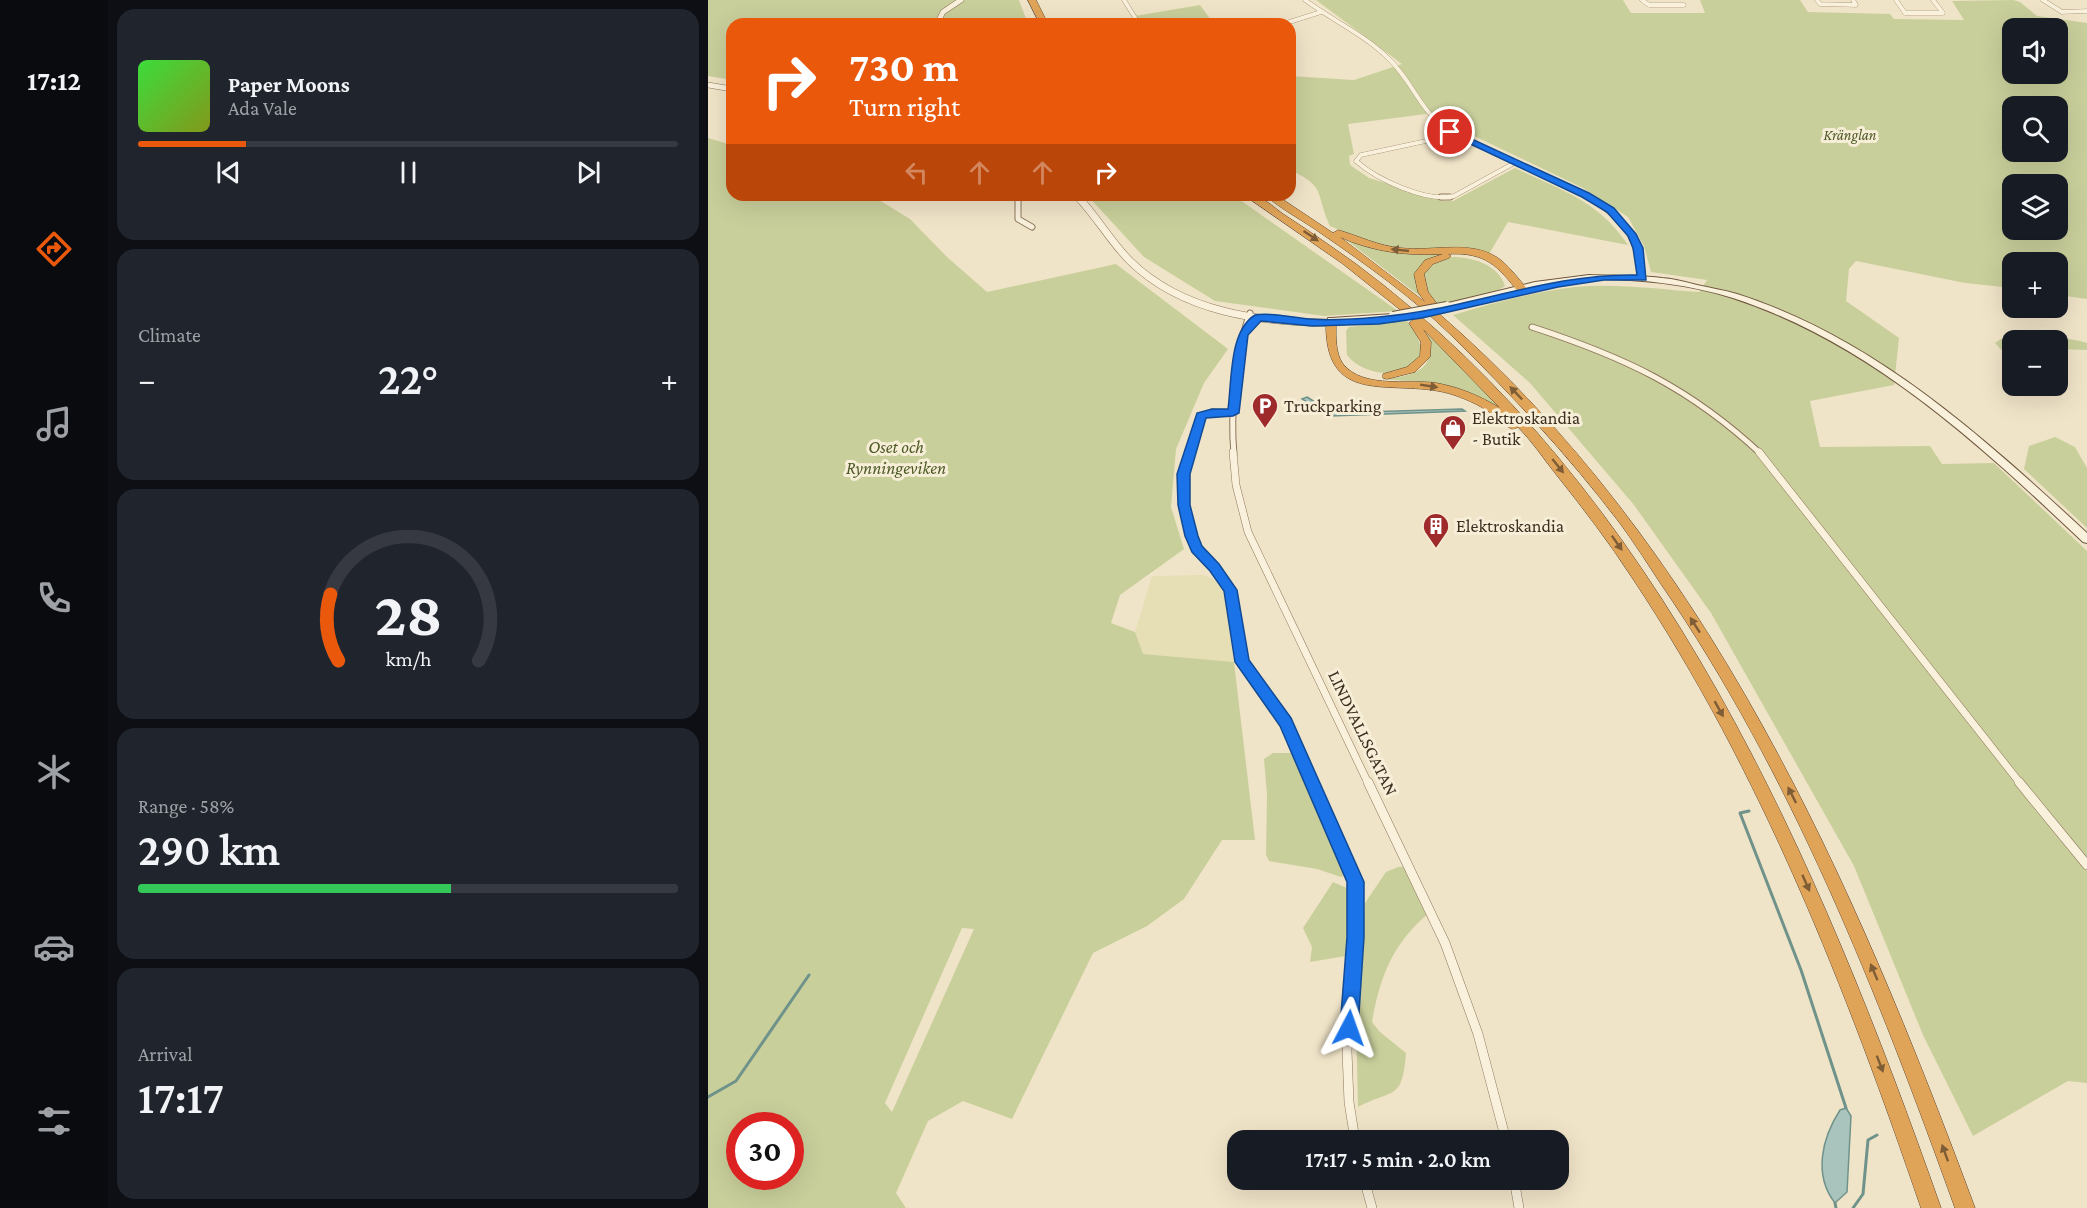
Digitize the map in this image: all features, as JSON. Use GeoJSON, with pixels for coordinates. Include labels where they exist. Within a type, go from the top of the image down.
{"type":"FeatureCollection","features":[{"type":"Feature","properties":{"kind":"highway"},"geometry":{"type":"LineString","coordinates":[[1024,0],[1033,18]]}},
{"type":"Feature","properties":{"kind":"highway"},"geometry":{"type":"LineString","coordinates":[[1032,0],[1041,18]]}},
{"type":"Feature","properties":{"kind":"highway"},"geometry":{"type":"LineString","coordinates":[[1258,201],[1330,249],[1411,313],[1473,371],[1533,436],[1590,507],[1648,589],[1695,666],[1744,755],[1794,857],[1846,976],[1889,1087],[1931,1208]]}},
{"type":"Feature","properties":{"kind":"highway"},"geometry":{"type":"LineString","coordinates":[[1279,201],[1445,311],[1591,479],[1658,569],[1717,661],[1789,789],[1842,898],[1912,1064],[1965,1208]]}},
{"type":"Feature","properties":{"kind":"highway"},"geometry":{"type":"LineString","coordinates":[[1281,201],[1340,234],[1370,245],[1399,251],[1458,250],[1485,255],[1500,265],[1523,289]]}},
{"type":"Feature","properties":{"kind":"highway"},"geometry":{"type":"LineString","coordinates":[[1445,311],[1437,310],[1423,292],[1419,278],[1424,265],[1435,259],[1456,255],[1479,258],[1523,289]]}},
{"type":"Feature","properties":{"kind":"highway"},"geometry":{"type":"LineString","coordinates":[[1336,321],[1341,350],[1349,365],[1370,375],[1395,375],[1417,367],[1427,352],[1426,342],[1411,319],[1411,313]]}},
{"type":"Feature","properties":{"kind":"highway"},"geometry":{"type":"LineString","coordinates":[[1336,321],[1333,357],[1349,374],[1370,381],[1429,385],[1462,393],[1491,407],[1524,434],[1533,436]]}},
{"type":"Feature","properties":{"kind":"main road"},"geometry":{"type":"LineString","coordinates":[[1336,321],[1445,311],[1523,289],[1604,277],[1643,278],[1686,283],[1738,296],[1781,311],[1834,338],[1912,389],[1987,446],[2087,539]]}},
{"type":"Feature","properties":{"kind":"street"},"geometry":{"type":"LineString","coordinates":[[940,18],[943,12],[961,0]]}},
{"type":"Feature","properties":{"kind":"street"},"geometry":{"type":"LineString","coordinates":[[1124,0],[1135,18]]}},
{"type":"Feature","properties":{"kind":"street"},"geometry":{"type":"LineString","coordinates":[[1305,0],[1384,54],[1401,73],[1424,112],[1450,132],[1586,195],[1610,210],[1632,236],[1638,248],[1643,278]]}},
{"type":"Feature","properties":{"kind":"street"},"geometry":{"type":"LineString","coordinates":[[1642,0],[1648,5],[1684,5]]}},
{"type":"Feature","properties":{"kind":"street"},"geometry":{"type":"LineString","coordinates":[[1817,0],[1820,4],[1856,5],[1853,0]]}},
{"type":"Feature","properties":{"kind":"street"},"geometry":{"type":"LineString","coordinates":[[1896,0],[1905,13],[1943,13],[1933,0]]}},
{"type":"Feature","properties":{"kind":"street"},"geometry":{"type":"LineString","coordinates":[[2043,0],[2062,12],[2087,11]]}},
{"type":"Feature","properties":{"kind":"street"},"geometry":{"type":"LineString","coordinates":[[1296,20],[1321,12]]}},
{"type":"Feature","properties":{"kind":"street"},"geometry":{"type":"LineString","coordinates":[[708,85],[726,88]]}},
{"type":"Feature","properties":{"kind":"street"},"geometry":{"type":"LineString","coordinates":[[1450,132],[1426,141],[1361,155],[1356,161],[1370,173],[1383,179],[1446,198],[1454,196],[1516,162]]}},
{"type":"Feature","properties":{"kind":"street"},"geometry":{"type":"LineString","coordinates":[[1018,201],[1018,219],[1032,226]]}},
{"type":"Feature","properties":{"kind":"street"},"geometry":{"type":"LineString","coordinates":[[1081,201],[1132,264],[1166,288],[1198,304],[1250,314],[1336,321]]}},
{"type":"Feature","properties":{"kind":"street"},"geometry":{"type":"LineString","coordinates":[[1250,314],[1259,317],[1336,321]]}},
{"type":"Feature","properties":{"kind":"street","name":"LINDVALLSGATAN"},"geometry":{"type":"LineString","coordinates":[[1250,314],[1242,334],[1232,441],[1234,475],[1251,539],[1445,943],[1478,1034],[1503,1130]]}},
{"type":"Feature","properties":{"kind":"street"},"geometry":{"type":"LineString","coordinates":[[1242,334],[1251,322],[1259,317]]}},
{"type":"Feature","properties":{"kind":"street"},"geometry":{"type":"LineString","coordinates":[[1532,327],[1591,346],[1637,365],[1687,392],[1744,436],[1762,455],[1994,751],[2087,865]]}},
{"type":"Feature","properties":{"kind":"street"},"geometry":{"type":"LineString","coordinates":[[1233,413],[1212,412],[1201,416],[1184,474],[1184,505],[1196,548],[1215,567],[1230,590],[1243,662],[1286,722],[1355,882],[1355,937],[1347,1051],[1349,1102],[1353,1130]]}},
{"type":"Feature","properties":{"kind":"street"},"geometry":{"type":"LineString","coordinates":[[1367,1190],[1372,1208]]}},
{"type":"Feature","properties":{"kind":"street"},"geometry":{"type":"LineString","coordinates":[[1516,1190],[1519,1208]]}},
{"type":"Feature","properties":{"kind":"shaded area"},"geometry":{"type":"Polygon","coordinates":[[[1203,575],[1217,580],[1224,590],[1234,662],[1143,654],[1135,632],[1152,576],[1203,575]]]}},
{"type":"Feature","properties":{"kind":"green space"},"geometry":{"type":"Polygon","coordinates":[[[708,0],[1019,0],[1026,18],[726,18],[726,79],[708,76],[708,0]]]}},
{"type":"Feature","properties":{"kind":"green space","name":"Kränglan"},"geometry":{"type":"Polygon","coordinates":[[[1316,0],[1623,0],[1631,13],[1705,13],[1700,0],[1800,0],[1808,12],[1890,14],[1894,19],[1964,20],[1952,1],[2013,0],[2020,2],[2037,16],[2051,18],[2002,18],[2002,84],[2068,84],[2068,20],[2087,23],[2087,299],[2068,296],[2068,252],[2002,252],[2002,287],[1965,283],[1856,261],[1849,269],[1846,301],[1899,338],[1894,385],[1810,401],[1820,447],[1930,446],[1942,464],[1994,463],[2087,551],[2087,1083],[2068,1081],[1973,1136],[1923,1035],[1854,866],[1711,613],[1634,505],[1530,383],[1453,315],[1513,298],[1559,289],[1606,286],[1699,292],[1707,280],[1651,272],[1644,246],[1628,217],[1583,188],[1447,123],[1434,113],[1348,124],[1354,154],[1349,156],[1350,165],[1369,178],[1445,201],[1453,201],[1515,168],[1563,190],[1592,207],[1617,230],[1628,245],[1508,222],[1489,254],[1394,247],[1364,240],[1330,226],[1315,186],[1296,173],[1296,76],[1354,80],[1402,64],[1316,0]]]}},
{"type":"Feature","properties":{"kind":"green space"},"geometry":{"type":"Polygon","coordinates":[[[1200,5],[1210,18],[1137,18],[1135,16],[1200,5]]]}},
{"type":"Feature","properties":{"kind":"green space","name":"Oset och Rynningeviken"},"geometry":{"type":"Polygon","coordinates":[[[708,138],[726,143],[726,201],[881,201],[910,219],[947,257],[987,292],[1116,264],[1228,349],[1204,383],[1176,449],[1171,507],[1184,549],[1120,595],[1111,623],[1135,632],[1143,654],[1234,662],[1255,840],[1222,840],[1184,899],[1147,926],[1093,953],[1012,1119],[963,1101],[928,1121],[896,1193],[906,1208],[708,1208],[708,138]],[[962,928],[885,1103],[892,1112],[974,929],[962,928]]]}},
{"type":"Feature","properties":{"kind":"green space"},"geometry":{"type":"Polygon","coordinates":[[[1093,201],[1242,201],[1398,311],[1324,316],[1215,301],[1144,257],[1093,201]]]}},
{"type":"Feature","properties":{"kind":"green space"},"geometry":{"type":"Polygon","coordinates":[[[1345,239],[1392,252],[1454,253],[1433,258],[1417,270],[1425,300],[1345,239]]]}},
{"type":"Feature","properties":{"kind":"green space"},"geometry":{"type":"Polygon","coordinates":[[[1448,257],[1465,258],[1489,266],[1501,278],[1505,286],[1495,292],[1437,306],[1424,285],[1422,275],[1436,261],[1448,257]]]}},
{"type":"Feature","properties":{"kind":"green space"},"geometry":{"type":"Polygon","coordinates":[[[1407,321],[1418,339],[1420,354],[1414,364],[1403,371],[1389,373],[1373,371],[1359,365],[1347,355],[1346,331],[1349,327],[1407,321]]]}},
{"type":"Feature","properties":{"kind":"green space"},"geometry":{"type":"Polygon","coordinates":[[[1426,331],[1506,412],[1431,383],[1382,379],[1414,373],[1427,362],[1430,344],[1426,331]]]}},
{"type":"Feature","properties":{"kind":"green space"},"geometry":{"type":"Polygon","coordinates":[[[2002,339],[2002,351],[1995,343],[2002,339]]]}},
{"type":"Feature","properties":{"kind":"green space"},"geometry":{"type":"Polygon","coordinates":[[[2068,339],[2087,343],[2087,350],[2068,349],[2068,339]]]}},
{"type":"Feature","properties":{"kind":"green space"},"geometry":{"type":"Polygon","coordinates":[[[2055,437],[2075,447],[2087,468],[2087,528],[2024,469],[2029,446],[2055,437]]]}},
{"type":"Feature","properties":{"kind":"green space"},"geometry":{"type":"Polygon","coordinates":[[[1273,753],[1295,753],[1315,778],[1329,810],[1347,875],[1341,877],[1317,869],[1269,861],[1266,855],[1267,795],[1264,759],[1273,753]]]}},
{"type":"Feature","properties":{"kind":"green space"},"geometry":{"type":"Polygon","coordinates":[[[1398,867],[1408,867],[1429,913],[1406,936],[1390,961],[1379,990],[1372,1022],[1380,1032],[1406,1053],[1404,1068],[1399,1086],[1394,1091],[1358,1107],[1356,1015],[1365,903],[1386,872],[1398,867]]]}},
{"type":"Feature","properties":{"kind":"green space"},"geometry":{"type":"Polygon","coordinates":[[[1333,882],[1349,889],[1346,956],[1310,962],[1312,947],[1303,928],[1333,882]]]}},
{"type":"Feature","properties":{"kind":"water"},"geometry":{"type":"Polygon","coordinates":[[[1307,397],[1332,413],[1462,409],[1465,411],[1330,416],[1302,399],[1307,397]]]}},
{"type":"Feature","properties":{"kind":"water"},"geometry":{"type":"Polygon","coordinates":[[[1846,1108],[1851,1116],[1847,1192],[1835,1203],[1824,1181],[1823,1156],[1834,1121],[1840,1110],[1846,1108]]]}},
{"type":"Feature","properties":{"kind":"waterway"},"geometry":{"type":"LineString","coordinates":[[1749,811],[1740,813],[1801,970],[1846,1108]]}},
{"type":"Feature","properties":{"kind":"waterway"},"geometry":{"type":"LineString","coordinates":[[708,1097],[736,1081],[809,975]]}},
{"type":"Feature","properties":{"kind":"waterway"},"geometry":{"type":"LineString","coordinates":[[1853,1208],[1863,1194],[1868,1140],[1877,1135]]}},
{"type":"Feature","properties":{"kind":"waterway"},"geometry":{"type":"LineString","coordinates":[[1835,1203],[1836,1208]]}},
{"type":"Feature","properties":{"kind":"place","name":"Truckparking"},"geometry":{"type":"Point","coordinates":[1265,429]}},
{"type":"Feature","properties":{"kind":"place","name":"Elektroskandia - Butik"},"geometry":{"type":"Point","coordinates":[1453,451]}},
{"type":"Feature","properties":{"kind":"place","name":"Elektroskandia"},"geometry":{"type":"Point","coordinates":[1436,549]}},
{"type":"Feature","properties":{"kind":"route"},"geometry":{"type":"LineString","coordinates":[[1349,1028],[1355,937],[1355,882],[1286,722],[1250,675],[1243,662],[1230,590],[1215,567],[1196,548],[1184,505],[1182,487],[1188,453],[1201,416],[1212,412],[1233,413],[1242,334],[1251,322],[1259,317],[1312,323],[1379,321],[1422,315],[1558,284],[1604,277],[1643,278],[1638,248],[1626,226],[1610,210],[1593,198],[1450,132]]}}]}
